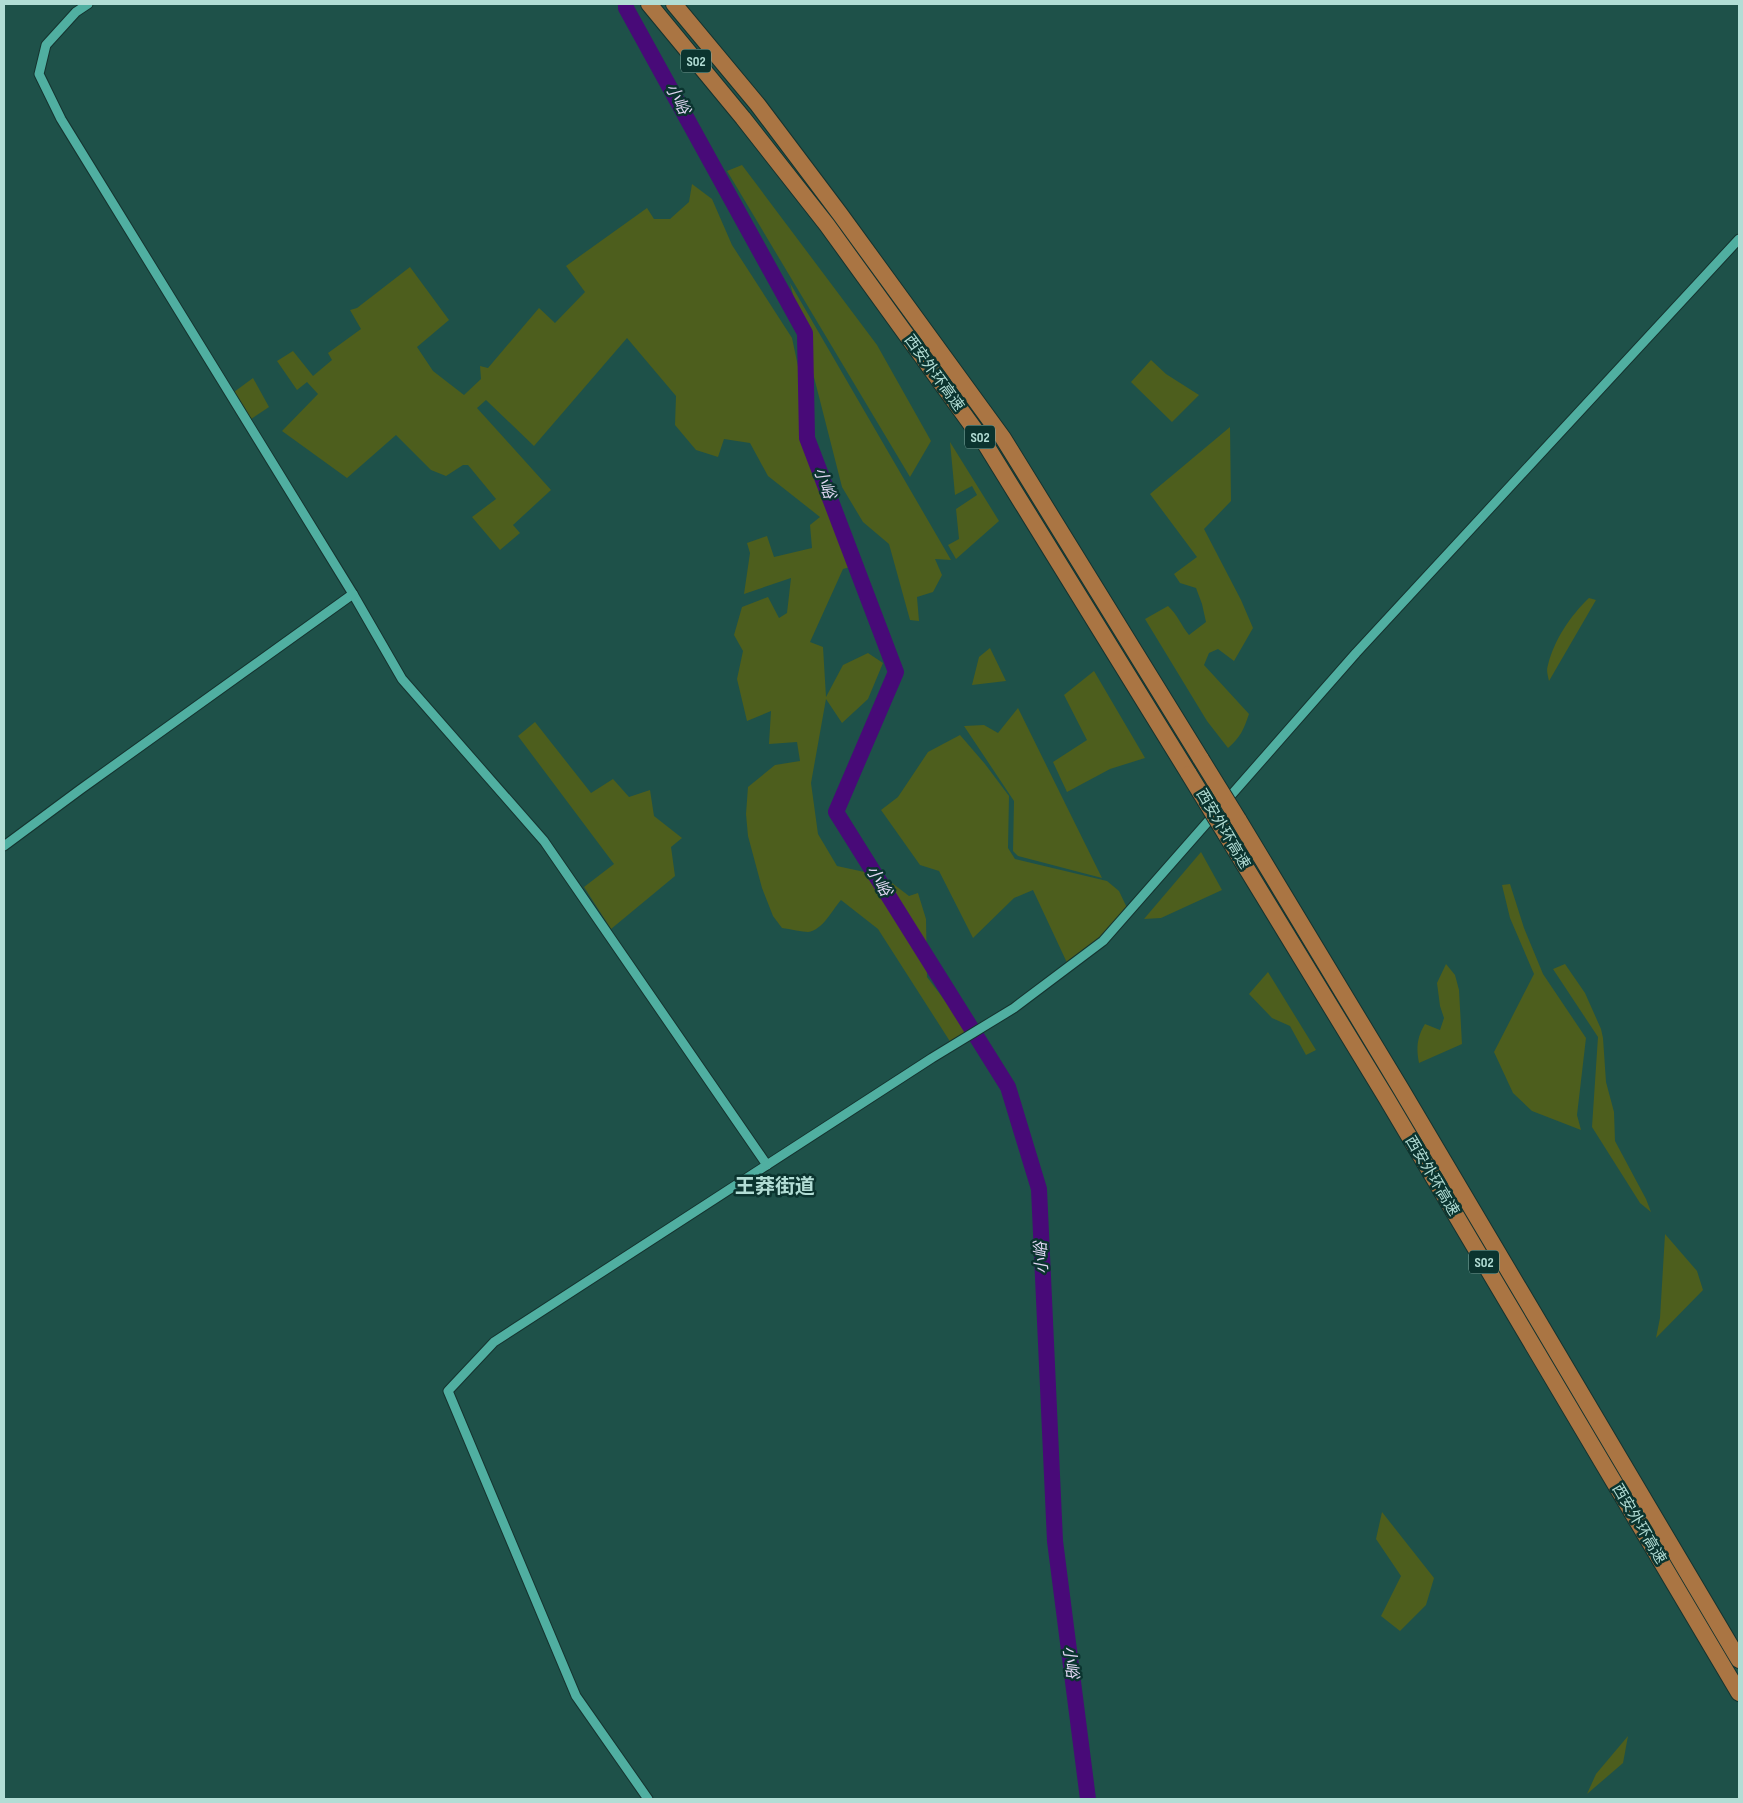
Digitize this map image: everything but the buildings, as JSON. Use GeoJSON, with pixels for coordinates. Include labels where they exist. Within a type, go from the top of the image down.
{"type":"FeatureCollection","features":[{"type":"Feature","properties":{"kind":"highway","name":"西安外环高速"},"geometry":{"type":"LineString","coordinates":[[649,4],[743,118],[833,233],[986,445],[1387,1099],[1739,1693]]}},
{"type":"Feature","properties":{"kind":"highway","name":"西安外环高速"},"geometry":{"type":"LineString","coordinates":[[674,4],[758,105],[1004,438],[1202,759],[1401,1089],[1739,1660]]}},
{"type":"Feature","properties":{"kind":"street"},"geometry":{"type":"LineString","coordinates":[[88,4],[76,12],[46,45],[39,74],[61,119],[353,594],[402,679],[544,841],[767,1165]]}},
{"type":"Feature","properties":{"kind":"street"},"geometry":{"type":"LineString","coordinates":[[648,1799],[576,1696],[448,1391],[494,1342],[932,1058],[1014,1008],[1103,941],[1356,653],[1739,238]]}},
{"type":"Feature","properties":{"kind":"street"},"geometry":{"type":"LineString","coordinates":[[4,846],[353,594]]}},
{"type":"Feature","properties":{"kind":"green space"},"geometry":{"type":"Polygon","coordinates":[[[742,165],[877,345],[931,441],[910,477],[727,171],[742,165]]]}},
{"type":"Feature","properties":{"kind":"green space"},"geometry":{"type":"Polygon","coordinates":[[[692,184],[712,199],[732,245],[792,338],[821,474],[845,532],[862,564],[843,569],[810,642],[823,647],[826,697],[843,665],[868,653],[883,663],[868,699],[842,723],[826,699],[811,783],[818,834],[837,866],[883,876],[909,896],[918,893],[926,919],[927,977],[968,1031],[951,1043],[878,929],[841,900],[818,928],[806,932],[782,928],[773,916],[762,888],[748,836],[746,814],[748,787],[775,765],[800,761],[797,742],[769,744],[771,711],[747,721],[737,679],[743,651],[734,635],[742,607],[768,597],[779,618],[787,613],[791,578],[744,594],[750,553],[747,543],[767,536],[774,557],[812,548],[810,525],[820,517],[768,476],[750,443],[724,439],[718,457],[696,450],[675,425],[676,396],[627,338],[534,446],[486,400],[477,408],[551,490],[513,525],[520,533],[500,550],[472,517],[496,499],[468,465],[463,465],[446,476],[431,470],[396,435],[347,478],[282,431],[318,394],[307,382],[297,390],[277,361],[293,351],[313,376],[332,360],[328,353],[361,329],[350,310],[357,308],[410,267],[449,320],[417,347],[433,371],[464,395],[481,379],[480,366],[488,368],[539,308],[555,323],[585,292],[566,266],[647,208],[654,219],[670,219],[689,202],[692,184]]]}},
{"type":"Feature","properties":{"kind":"green space"},"geometry":{"type":"Polygon","coordinates":[[[790,283],[951,560],[935,559],[942,575],[933,592],[917,597],[919,621],[910,620],[889,544],[863,522],[842,487],[790,283]]]}},
{"type":"Feature","properties":{"kind":"green space"},"geometry":{"type":"Polygon","coordinates":[[[1151,360],[1166,374],[1199,395],[1172,422],[1131,382],[1151,360]]]}},
{"type":"Feature","properties":{"kind":"green space"},"geometry":{"type":"Polygon","coordinates":[[[253,378],[269,407],[251,419],[234,392],[253,378]]]}},
{"type":"Feature","properties":{"kind":"green space"},"geometry":{"type":"Polygon","coordinates":[[[1230,427],[1231,501],[1204,529],[1241,600],[1253,628],[1234,661],[1218,649],[1209,653],[1204,665],[1249,714],[1241,733],[1228,748],[1207,721],[1145,619],[1168,606],[1189,635],[1206,622],[1196,588],[1180,583],[1174,574],[1197,557],[1150,494],[1230,427]]]}},
{"type":"Feature","properties":{"kind":"green space"},"geometry":{"type":"Polygon","coordinates":[[[950,442],[999,521],[956,559],[948,545],[959,539],[956,509],[977,495],[972,486],[955,495],[950,442]]]}},
{"type":"Feature","properties":{"kind":"green space"},"geometry":{"type":"Polygon","coordinates":[[[1589,598],[1596,600],[1549,681],[1547,667],[1554,646],[1570,620],[1589,598]]]}},
{"type":"Feature","properties":{"kind":"green space"},"geometry":{"type":"Polygon","coordinates":[[[990,648],[1006,681],[972,685],[979,657],[990,648]]]}},
{"type":"Feature","properties":{"kind":"green space"},"geometry":{"type":"Polygon","coordinates":[[[1094,671],[1145,758],[1110,769],[1067,792],[1053,762],[1087,740],[1064,695],[1094,671]]]}},
{"type":"Feature","properties":{"kind":"green space"},"geometry":{"type":"Polygon","coordinates":[[[1018,708],[1102,878],[1018,856],[1013,851],[1014,801],[964,726],[984,725],[998,733],[1018,708]]]}},
{"type":"Feature","properties":{"kind":"green space"},"geometry":{"type":"Polygon","coordinates":[[[535,722],[591,793],[613,779],[629,797],[650,790],[654,816],[682,838],[671,847],[675,876],[611,929],[584,887],[614,864],[518,736],[535,722]]]}},
{"type":"Feature","properties":{"kind":"green space"},"geometry":{"type":"Polygon","coordinates":[[[960,735],[1009,796],[1008,848],[1015,859],[1107,881],[1119,891],[1128,910],[1097,946],[1069,967],[1033,890],[1014,898],[973,938],[939,871],[920,865],[881,810],[898,797],[928,752],[960,735]]]}},
{"type":"Feature","properties":{"kind":"green space"},"geometry":{"type":"Polygon","coordinates":[[[1201,852],[1222,890],[1161,918],[1144,919],[1201,852]]]}},
{"type":"Feature","properties":{"kind":"green space"},"geometry":{"type":"Polygon","coordinates":[[[1510,884],[1524,928],[1543,974],[1586,1038],[1577,1115],[1581,1130],[1532,1111],[1513,1093],[1494,1052],[1534,974],[1510,918],[1502,885],[1510,884]]]}},
{"type":"Feature","properties":{"kind":"green space"},"geometry":{"type":"Polygon","coordinates":[[[1446,964],[1455,975],[1459,990],[1462,1044],[1419,1063],[1418,1043],[1422,1029],[1425,1024],[1440,1030],[1444,1018],[1440,1006],[1437,983],[1446,964]]]}},
{"type":"Feature","properties":{"kind":"green space"},"geometry":{"type":"Polygon","coordinates":[[[1565,964],[1585,993],[1601,1029],[1606,1082],[1614,1112],[1615,1141],[1651,1212],[1640,1203],[1592,1127],[1598,1037],[1553,969],[1565,964]]]}},
{"type":"Feature","properties":{"kind":"green space"},"geometry":{"type":"Polygon","coordinates":[[[1268,972],[1316,1050],[1306,1055],[1290,1026],[1272,1018],[1249,994],[1268,972]]]}},
{"type":"Feature","properties":{"kind":"green space"},"geometry":{"type":"Polygon","coordinates":[[[1665,1234],[1697,1271],[1703,1290],[1656,1338],[1660,1318],[1665,1234]]]}},
{"type":"Feature","properties":{"kind":"green space"},"geometry":{"type":"Polygon","coordinates":[[[1382,1512],[1434,1578],[1426,1605],[1400,1631],[1381,1616],[1401,1576],[1376,1539],[1382,1512]]]}},
{"type":"Feature","properties":{"kind":"green space"},"geometry":{"type":"Polygon","coordinates":[[[1628,1736],[1623,1763],[1587,1794],[1596,1774],[1628,1736]]]}},
{"type":"Feature","properties":{"kind":"waterway","name":"小峪"},"geometry":{"type":"LineString","coordinates":[[626,4],[626,8],[805,333],[807,438],[896,672],[836,812],[1008,1087],[1039,1189],[1055,1541],[1088,1799]]}},
{"type":"Feature","properties":{"kind":"district","name":"王莽街道"},"geometry":{"type":"Point","coordinates":[775,1187]}}]}
